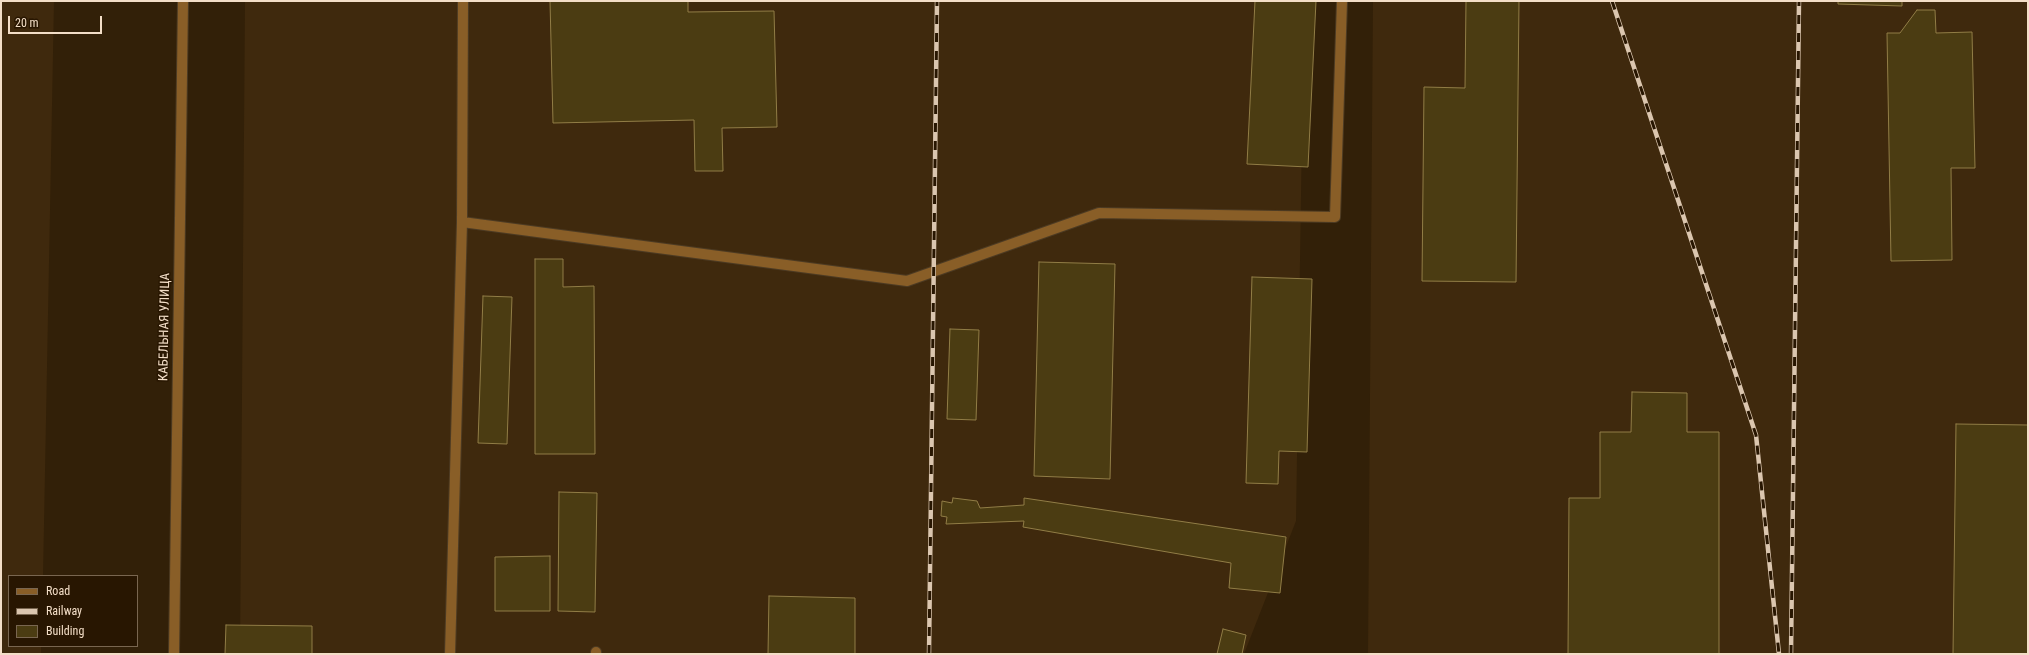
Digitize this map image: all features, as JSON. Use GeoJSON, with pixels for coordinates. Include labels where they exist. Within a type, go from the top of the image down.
{"type":"FeatureCollection","features":[{"type":"Feature","properties":{"kind":"street","name":"КАБЕЛЬНАЯ УЛИЦА"},"geometry":{"type":"LineString","coordinates":[[174,654],[183,1]]}},
{"type":"Feature","properties":{"kind":"street"},"geometry":{"type":"LineString","coordinates":[[450,654],[462,222],[463,1]]}},
{"type":"Feature","properties":{"kind":"street"},"geometry":{"type":"LineString","coordinates":[[462,222],[907,281],[1099,213],[1335,217],[1342,1]]}},
{"type":"Feature","properties":{"kind":"shaded area"},"geometry":{"type":"Polygon","coordinates":[[[1,1],[54,1],[43,575],[8,575],[8,647],[41,647],[41,654],[1,654],[1,1]]]}},
{"type":"Feature","properties":{"kind":"shaded area"},"geometry":{"type":"Polygon","coordinates":[[[245,1],[1304,1],[1296,521],[1244,654],[240,654],[245,1]]]}},
{"type":"Feature","properties":{"kind":"shaded area"},"geometry":{"type":"Polygon","coordinates":[[[1373,1],[2028,1],[2028,654],[1368,654],[1373,1]]]}},
{"type":"Feature","properties":{"kind":"building"},"geometry":{"type":"Polygon","coordinates":[[[550,1],[688,1],[688,12],[774,11],[777,127],[722,128],[723,171],[695,171],[694,120],[553,123],[550,1]]]}},
{"type":"Feature","properties":{"kind":"building"},"geometry":{"type":"Polygon","coordinates":[[[1255,1],[1316,1],[1308,167],[1247,164],[1255,1]]]}},
{"type":"Feature","properties":{"kind":"building"},"geometry":{"type":"Polygon","coordinates":[[[1466,1],[1519,1],[1516,282],[1422,281],[1424,87],[1465,88],[1466,1]]]}},
{"type":"Feature","properties":{"kind":"building"},"geometry":{"type":"Polygon","coordinates":[[[1838,1],[1902,1],[1902,6],[1838,4],[1838,1]]]}},
{"type":"Feature","properties":{"kind":"building"},"geometry":{"type":"Polygon","coordinates":[[[1917,10],[1935,10],[1936,33],[1972,32],[1975,168],[1951,168],[1952,260],[1891,261],[1887,33],[1900,33],[1917,10]]]}},
{"type":"Feature","properties":{"kind":"building"},"geometry":{"type":"Polygon","coordinates":[[[535,259],[563,259],[563,287],[594,286],[595,454],[535,454],[535,259]]]}},
{"type":"Feature","properties":{"kind":"building"},"geometry":{"type":"Polygon","coordinates":[[[1039,262],[1115,264],[1110,479],[1034,476],[1039,262]]]}},
{"type":"Feature","properties":{"kind":"building"},"geometry":{"type":"Polygon","coordinates":[[[1252,277],[1312,279],[1307,452],[1279,451],[1278,484],[1246,483],[1252,277]]]}},
{"type":"Feature","properties":{"kind":"building"},"geometry":{"type":"Polygon","coordinates":[[[483,296],[512,297],[507,444],[478,443],[483,296]]]}},
{"type":"Feature","properties":{"kind":"building"},"geometry":{"type":"Polygon","coordinates":[[[950,329],[979,330],[976,420],[947,419],[950,329]]]}},
{"type":"Feature","properties":{"kind":"building"},"geometry":{"type":"Polygon","coordinates":[[[1632,392],[1687,393],[1687,432],[1719,432],[1719,654],[1568,654],[1569,498],[1600,498],[1600,432],[1631,432],[1632,392]]]}},
{"type":"Feature","properties":{"kind":"building"},"geometry":{"type":"Polygon","coordinates":[[[1956,424],[2028,425],[2028,654],[1953,654],[1956,424]]]}},
{"type":"Feature","properties":{"kind":"building"},"geometry":{"type":"Polygon","coordinates":[[[559,492],[597,493],[595,612],[558,611],[559,492]]]}},
{"type":"Feature","properties":{"kind":"building"},"geometry":{"type":"Polygon","coordinates":[[[953,498],[977,501],[980,508],[1024,505],[1024,498],[1286,537],[1280,593],[1229,588],[1231,563],[1023,527],[1024,521],[946,524],[947,517],[941,516],[942,501],[952,503],[953,498]]]}},
{"type":"Feature","properties":{"kind":"building"},"geometry":{"type":"Polygon","coordinates":[[[550,556],[550,611],[495,611],[495,557],[550,556]]]}},
{"type":"Feature","properties":{"kind":"building"},"geometry":{"type":"Polygon","coordinates":[[[769,596],[855,598],[855,654],[768,654],[769,596]]]}},
{"type":"Feature","properties":{"kind":"building"},"geometry":{"type":"Polygon","coordinates":[[[226,625],[312,626],[312,654],[225,654],[226,625]]]}},
{"type":"Feature","properties":{"kind":"building"},"geometry":{"type":"Polygon","coordinates":[[[1223,629],[1246,635],[1242,654],[1217,654],[1223,629]]]}},
{"type":"Feature","properties":{"kind":"railway"},"geometry":{"type":"LineString","coordinates":[[929,654],[937,1]]}},
{"type":"Feature","properties":{"kind":"railway"},"geometry":{"type":"LineString","coordinates":[[1612,1],[1756,435],[1779,654]]}},
{"type":"Feature","properties":{"kind":"railway"},"geometry":{"type":"LineString","coordinates":[[1791,654],[1799,1]]}}]}
